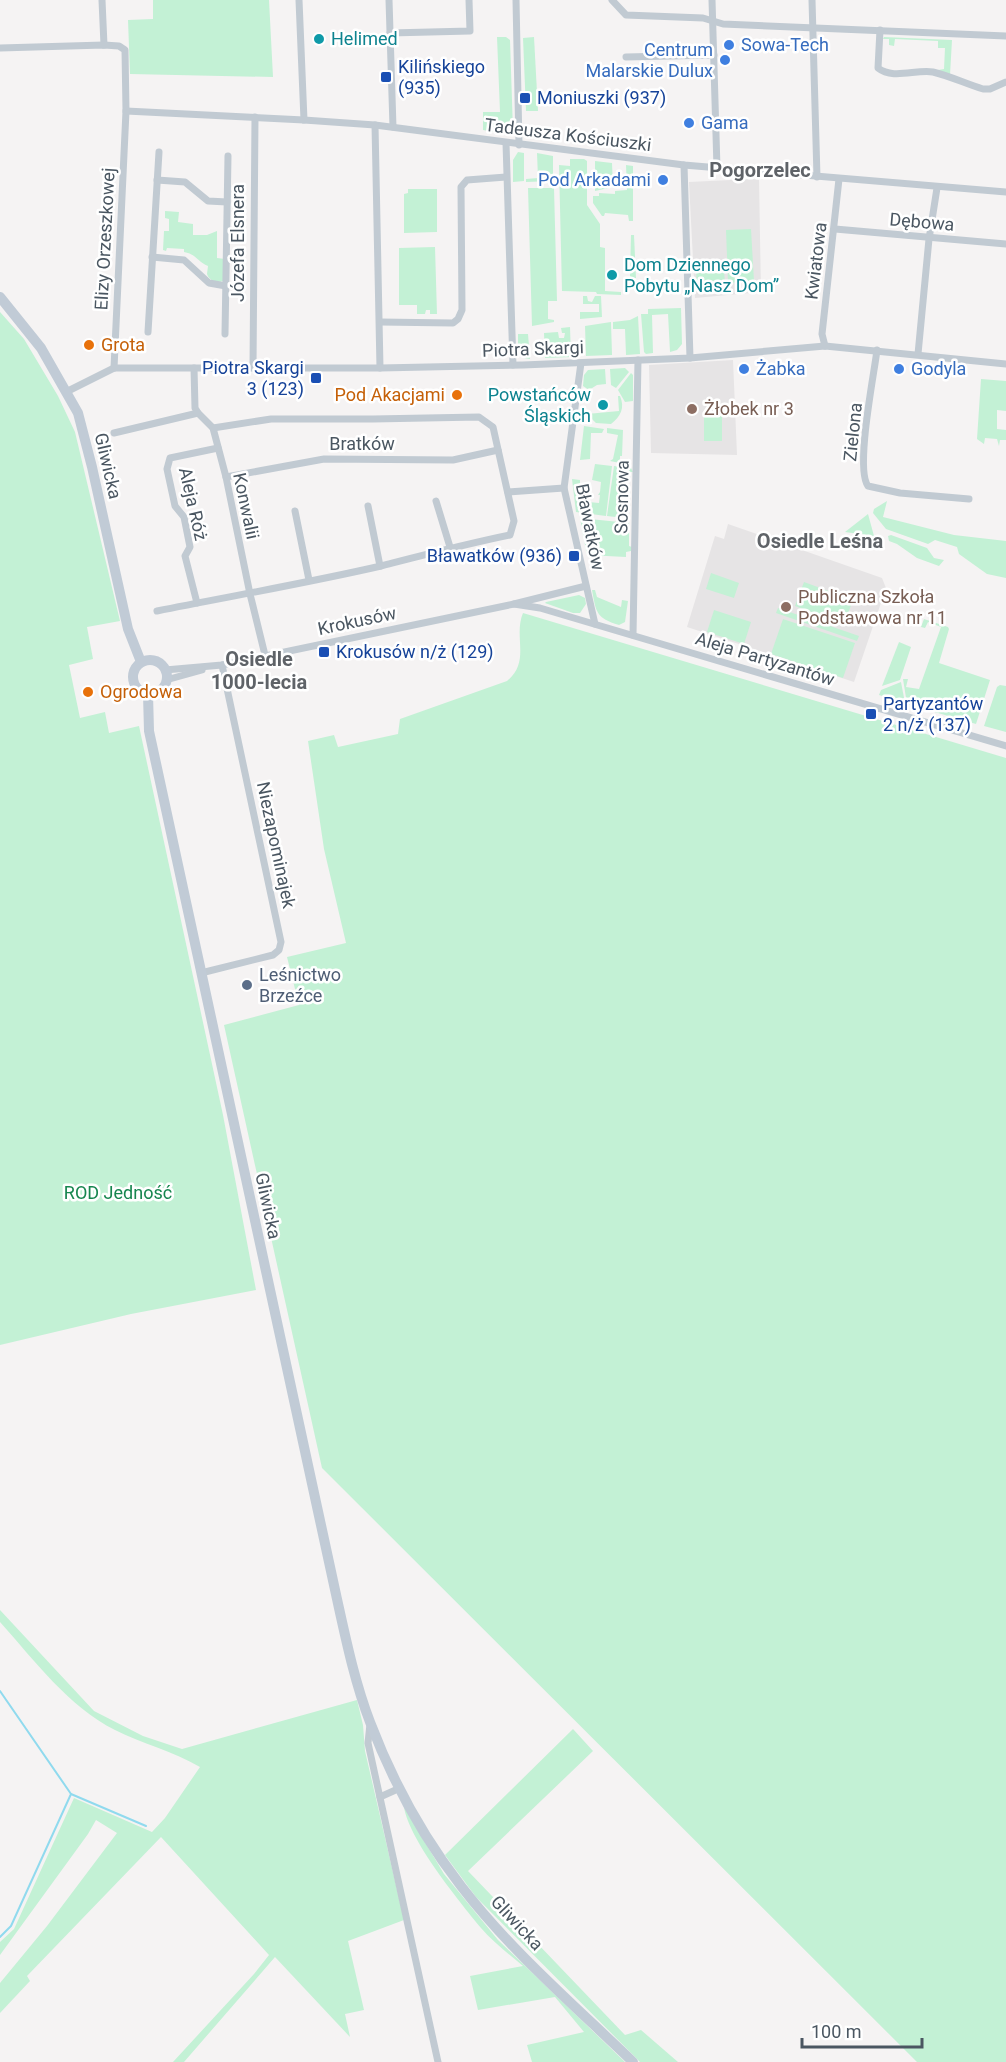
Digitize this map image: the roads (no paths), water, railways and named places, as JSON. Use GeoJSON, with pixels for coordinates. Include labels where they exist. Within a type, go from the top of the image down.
{"type":"FeatureCollection","features":[{"type":"Feature","properties":{"kind":"main road","name":"Gliwicka"},"geometry":{"type":"LineString","coordinates":[[0,297],[41,348],[78,413],[128,629],[141,662]]}},
{"type":"Feature","properties":{"kind":"main road"},"geometry":{"type":"LineString","coordinates":[[155,660],[166,675],[159,691],[148,694],[137,688],[132,679],[134,669],[141,662],[155,660]]}},
{"type":"Feature","properties":{"kind":"main road","name":"Gliwicka"},"geometry":{"type":"LineString","coordinates":[[148,694],[149,731],[201,973],[340,1613],[355,1676],[370,1722],[400,1788],[442,1858],[481,1910],[535,1967],[633,2062]]}},
{"type":"Feature","properties":{"kind":"street"},"geometry":{"type":"LineString","coordinates":[[0,48],[104,45],[102,0]]}},
{"type":"Feature","properties":{"kind":"street"},"geometry":{"type":"LineString","coordinates":[[299,0],[304,120]]}},
{"type":"Feature","properties":{"kind":"street"},"geometry":{"type":"LineString","coordinates":[[389,0],[393,127]]}},
{"type":"Feature","properties":{"kind":"street"},"geometry":{"type":"LineString","coordinates":[[390,33],[470,31],[469,0]]}},
{"type":"Feature","properties":{"kind":"street"},"geometry":{"type":"LineString","coordinates":[[516,0],[519,144]]}},
{"type":"Feature","properties":{"kind":"street"},"geometry":{"type":"LineString","coordinates":[[612,0],[626,15],[634,17],[702,18],[723,24],[1006,36]]}},
{"type":"Feature","properties":{"kind":"street"},"geometry":{"type":"LineString","coordinates":[[712,0],[717,168]]}},
{"type":"Feature","properties":{"kind":"street"},"geometry":{"type":"LineString","coordinates":[[812,0],[817,177]]}},
{"type":"Feature","properties":{"kind":"street"},"geometry":{"type":"LineString","coordinates":[[883,30],[878,68],[882,72],[932,72],[983,89],[990,89],[1006,82]]}},
{"type":"Feature","properties":{"kind":"street","name":"Elizy Orzeszkowej"},"geometry":{"type":"LineString","coordinates":[[104,45],[119,46],[125,50],[126,111],[114,368]]}},
{"type":"Feature","properties":{"kind":"street"},"geometry":{"type":"LineString","coordinates":[[626,57],[714,55]]}},
{"type":"Feature","properties":{"kind":"street","name":"Tadeusza Kościuszki"},"geometry":{"type":"LineString","coordinates":[[126,111],[375,125],[684,165],[1006,192]]}},
{"type":"Feature","properties":{"kind":"street","name":"Józefa Elsnera"},"geometry":{"type":"LineString","coordinates":[[253,368],[255,117]]}},
{"type":"Feature","properties":{"kind":"street"},"geometry":{"type":"LineString","coordinates":[[375,125],[380,368]]}},
{"type":"Feature","properties":{"kind":"street"},"geometry":{"type":"LineString","coordinates":[[506,143],[513,365]]}},
{"type":"Feature","properties":{"kind":"street"},"geometry":{"type":"LineString","coordinates":[[148,332],[159,152]]}},
{"type":"Feature","properties":{"kind":"street","name":"Józefa Elsnera"},"geometry":{"type":"LineString","coordinates":[[225,334],[228,156]]}},
{"type":"Feature","properties":{"kind":"street"},"geometry":{"type":"LineString","coordinates":[[684,165],[690,358]]}},
{"type":"Feature","properties":{"kind":"street"},"geometry":{"type":"LineString","coordinates":[[380,322],[453,323],[458,319],[462,310],[461,188],[467,180],[506,177]]}},
{"type":"Feature","properties":{"kind":"street","name":"Kwiatowa"},"geometry":{"type":"LineString","coordinates":[[825,346],[822,334],[839,178]]}},
{"type":"Feature","properties":{"kind":"street"},"geometry":{"type":"LineString","coordinates":[[157,180],[186,182],[208,201],[227,202]]}},
{"type":"Feature","properties":{"kind":"street"},"geometry":{"type":"LineString","coordinates":[[918,354],[929,238],[937,188]]}},
{"type":"Feature","properties":{"kind":"street","name":"Dębowa"},"geometry":{"type":"LineString","coordinates":[[835,229],[1006,244]]}},
{"type":"Feature","properties":{"kind":"street"},"geometry":{"type":"LineString","coordinates":[[152,257],[184,260],[209,283],[226,286]]}},
{"type":"Feature","properties":{"kind":"street","name":"Piotra Skargi"},"geometry":{"type":"LineString","coordinates":[[66,392],[114,368],[380,368],[580,363],[690,358],[825,346],[1006,364]]}},
{"type":"Feature","properties":{"kind":"street","name":"Zielona"},"geometry":{"type":"LineString","coordinates":[[877,350],[862,452],[864,482],[868,486],[900,493],[969,499]]}},
{"type":"Feature","properties":{"kind":"street","name":"Sosnowa"},"geometry":{"type":"LineString","coordinates":[[633,635],[638,360]]}},
{"type":"Feature","properties":{"kind":"street","name":"Bławatków"},"geometry":{"type":"LineString","coordinates":[[580,363],[564,488],[596,624]]}},
{"type":"Feature","properties":{"kind":"street"},"geometry":{"type":"LineString","coordinates":[[157,611],[250,594],[510,535],[514,521],[493,427],[479,417],[271,419],[213,428],[195,408],[195,368]]}},
{"type":"Feature","properties":{"kind":"street"},"geometry":{"type":"LineString","coordinates":[[114,433],[198,413]]}},
{"type":"Feature","properties":{"kind":"street","name":"Konwalii"},"geometry":{"type":"LineString","coordinates":[[213,428],[265,655]]}},
{"type":"Feature","properties":{"kind":"street","name":"Aleja Róż"},"geometry":{"type":"LineString","coordinates":[[197,603],[185,556],[190,547],[184,517],[175,506],[167,469],[170,458],[218,448]]}},
{"type":"Feature","properties":{"kind":"street","name":"Bratków"},"geometry":{"type":"LineString","coordinates":[[226,477],[324,459],[453,460],[498,450]]}},
{"type":"Feature","properties":{"kind":"street"},"geometry":{"type":"LineString","coordinates":[[508,492],[564,488]]}},
{"type":"Feature","properties":{"kind":"street"},"geometry":{"type":"LineString","coordinates":[[436,501],[450,547]]}},
{"type":"Feature","properties":{"kind":"street"},"geometry":{"type":"LineString","coordinates":[[368,506],[380,566]]}},
{"type":"Feature","properties":{"kind":"street"},"geometry":{"type":"LineString","coordinates":[[295,511],[309,580]]}},
{"type":"Feature","properties":{"kind":"street","name":"Krokusów"},"geometry":{"type":"LineString","coordinates":[[166,675],[514,604],[586,586]]}},
{"type":"Feature","properties":{"kind":"street","name":"Aleja Partyzantów"},"geometry":{"type":"LineString","coordinates":[[514,604],[540,608],[596,624],[1006,747]]}},
{"type":"Feature","properties":{"kind":"street","name":"Niezapominajek"},"geometry":{"type":"LineString","coordinates":[[201,973],[273,955],[279,950],[281,942],[222,665]]}},
{"type":"Feature","properties":{"kind":"street","name":"Gliwicka"},"geometry":{"type":"LineString","coordinates":[[370,1722],[368,1743],[438,2062]]}},
{"type":"Feature","properties":{"kind":"street"},"geometry":{"type":"LineString","coordinates":[[380,1797],[400,1788]]}},
{"type":"Feature","properties":{"kind":"waterway"},"geometry":{"type":"LineString","coordinates":[[0,1691],[71,1794],[11,1926],[0,1937]]}},
{"type":"Feature","properties":{"kind":"waterway"},"geometry":{"type":"LineString","coordinates":[[71,1794],[146,1826]]}},
{"type":"Feature","properties":{"kind":"place","name":"Helimed"},"geometry":{"type":"Point","coordinates":[319,39]}},
{"type":"Feature","properties":{"kind":"place","name":"Sowa-Tech"},"geometry":{"type":"Point","coordinates":[729,45]}},
{"type":"Feature","properties":{"kind":"place","name":"Centrum Malarskie Dulux"},"geometry":{"type":"Point","coordinates":[725,60]}},
{"type":"Feature","properties":{"kind":"place","name":"Kilińskiego (935)"},"geometry":{"type":"Point","coordinates":[386,77]}},
{"type":"Feature","properties":{"kind":"place","name":"Moniuszki (937)"},"geometry":{"type":"Point","coordinates":[525,98]}},
{"type":"Feature","properties":{"kind":"place","name":"Gama"},"geometry":{"type":"Point","coordinates":[689,123]}},
{"type":"Feature","properties":{"kind":"place","name":"Pod Arkadami"},"geometry":{"type":"Point","coordinates":[663,180]}},
{"type":"Feature","properties":{"kind":"place","name":"Dom Dziennego Pobytu „Nasz Dom”"},"geometry":{"type":"Point","coordinates":[612,275]}},
{"type":"Feature","properties":{"kind":"place","name":"Grota"},"geometry":{"type":"Point","coordinates":[89,345]}},
{"type":"Feature","properties":{"kind":"place","name":"Żabka"},"geometry":{"type":"Point","coordinates":[744,369]}},
{"type":"Feature","properties":{"kind":"place","name":"Godyla"},"geometry":{"type":"Point","coordinates":[899,369]}},
{"type":"Feature","properties":{"kind":"place","name":"Piotra Skargi 3 (123)"},"geometry":{"type":"Point","coordinates":[316,378]}},
{"type":"Feature","properties":{"kind":"place","name":"Pod Akacjami"},"geometry":{"type":"Point","coordinates":[457,395]}},
{"type":"Feature","properties":{"kind":"place","name":"Powstańców Śląskich"},"geometry":{"type":"Point","coordinates":[603,405]}},
{"type":"Feature","properties":{"kind":"place","name":"Żłobek nr 3"},"geometry":{"type":"Point","coordinates":[692,409]}},
{"type":"Feature","properties":{"kind":"place","name":"Bławatków (936)"},"geometry":{"type":"Point","coordinates":[574,556]}},
{"type":"Feature","properties":{"kind":"place","name":"Publiczna Szkoła Podstawowa nr 11"},"geometry":{"type":"Point","coordinates":[786,607]}},
{"type":"Feature","properties":{"kind":"place","name":"Krokusów n/ż (129)"},"geometry":{"type":"Point","coordinates":[324,652]}},
{"type":"Feature","properties":{"kind":"place","name":"Ogrodowa"},"geometry":{"type":"Point","coordinates":[88,692]}},
{"type":"Feature","properties":{"kind":"place","name":"Partyzantów 2 n/ż (137)"},"geometry":{"type":"Point","coordinates":[871,714]}},
{"type":"Feature","properties":{"kind":"place","name":"Leśnictwo Brzeźce"},"geometry":{"type":"Point","coordinates":[247,985]}},
{"type":"Feature","properties":{"kind":"district","name":"Pogorzelec"},"geometry":{"type":"Point","coordinates":[760,170]}},
{"type":"Feature","properties":{"kind":"district","name":"Osiedle Leśna"},"geometry":{"type":"Point","coordinates":[820,541]}},
{"type":"Feature","properties":{"kind":"district","name":"Osiedle 1000-lecia"},"geometry":{"type":"Point","coordinates":[259,670]}},
{"type":"Feature","properties":{"kind":"park label","name":"ROD Jedność"},"geometry":{"type":"Point","coordinates":[118,1193]}}]}
